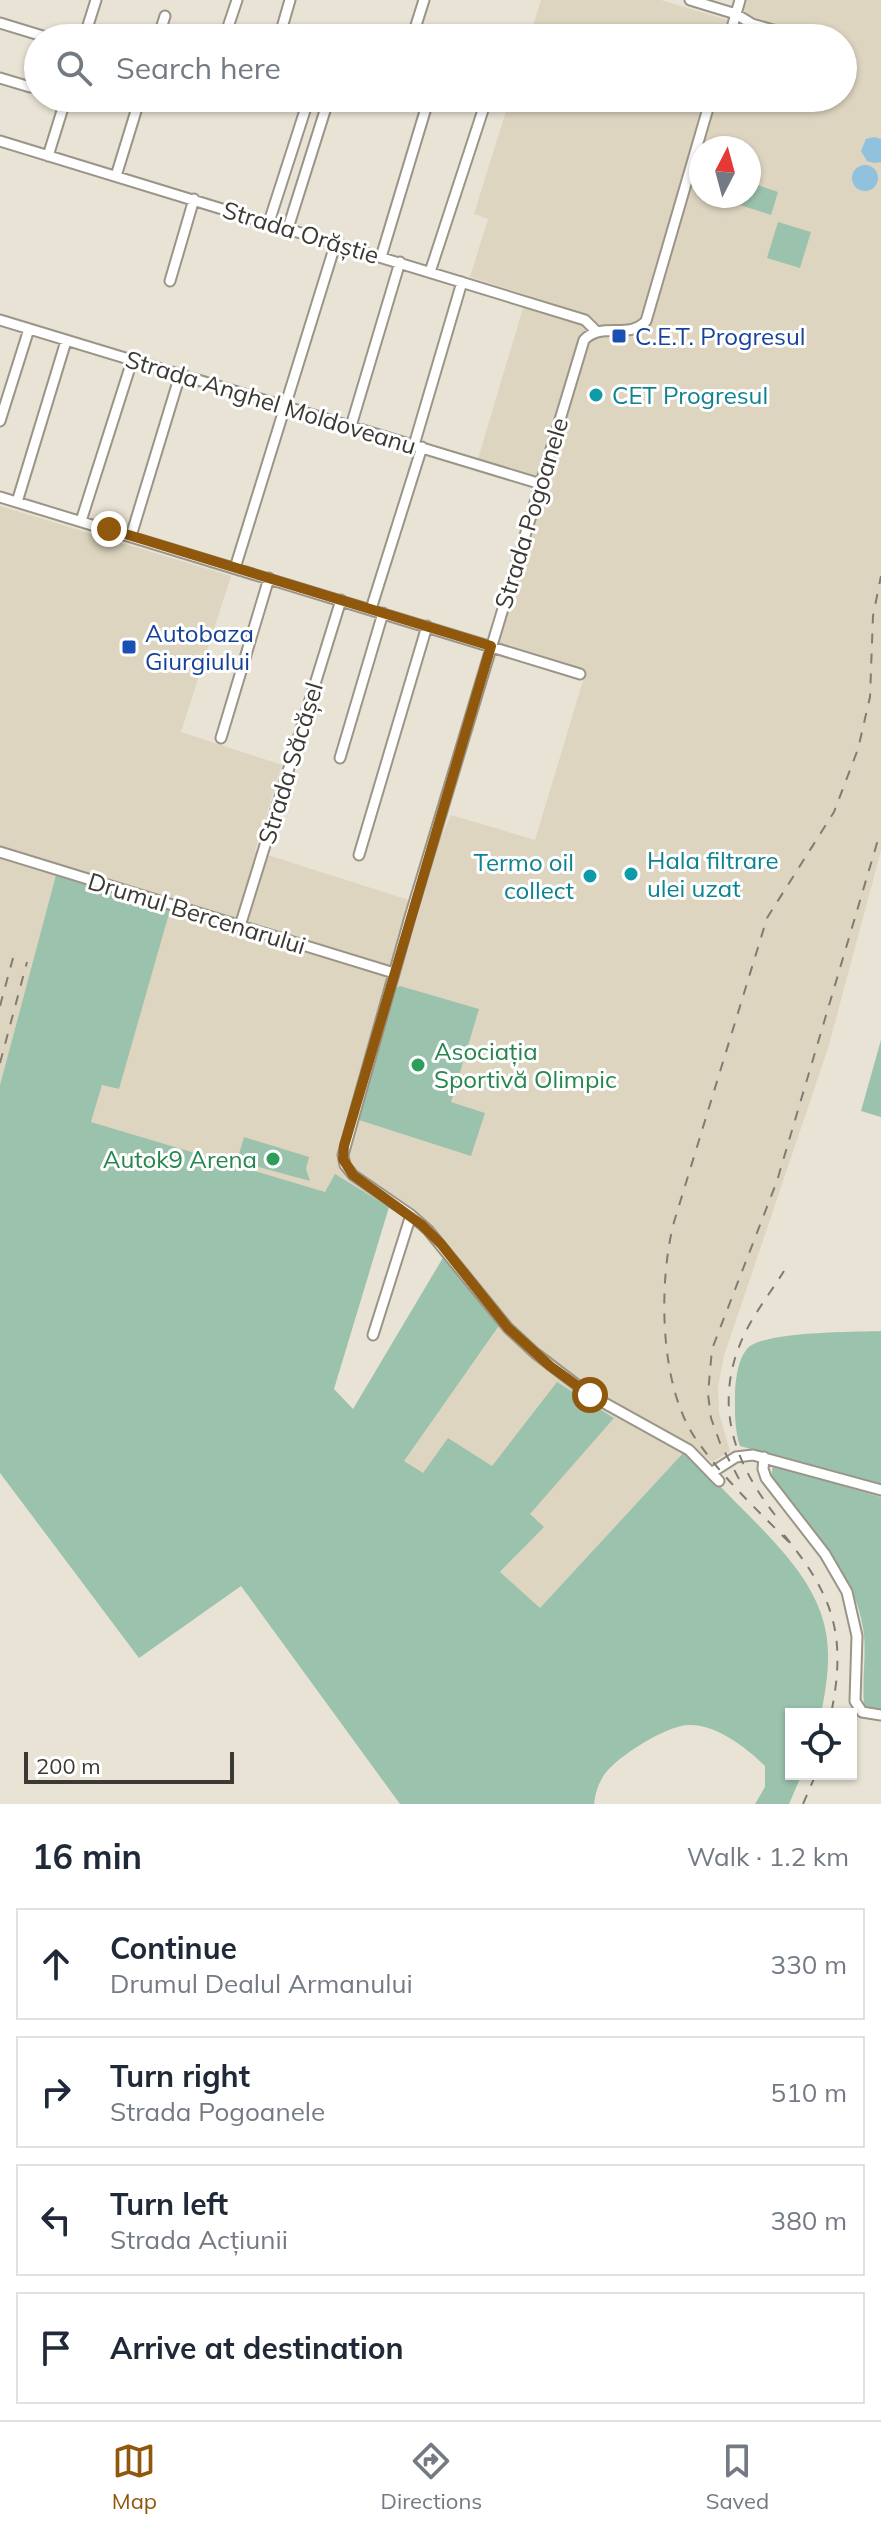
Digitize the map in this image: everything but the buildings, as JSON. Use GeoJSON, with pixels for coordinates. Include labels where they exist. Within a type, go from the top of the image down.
{"type":"FeatureCollection","features":[{"type":"Feature","properties":{"kind":"street"},"geometry":{"type":"LineString","coordinates":[[88,24],[96,0]]}},
{"type":"Feature","properties":{"kind":"street"},"geometry":{"type":"LineString","coordinates":[[229,24],[237,0]]}},
{"type":"Feature","properties":{"kind":"street"},"geometry":{"type":"LineString","coordinates":[[283,24],[290,0]]}},
{"type":"Feature","properties":{"kind":"street"},"geometry":{"type":"LineString","coordinates":[[416,24],[424,0]]}},
{"type":"Feature","properties":{"kind":"street"},"geometry":{"type":"LineString","coordinates":[[690,0],[736,14],[752,24]]}},
{"type":"Feature","properties":{"kind":"street"},"geometry":{"type":"LineString","coordinates":[[733,24],[740,0]]}},
{"type":"Feature","properties":{"kind":"street"},"geometry":{"type":"LineString","coordinates":[[162,24],[165,16]]}},
{"type":"Feature","properties":{"kind":"street"},"geometry":{"type":"LineString","coordinates":[[0,23],[24,30]]}},
{"type":"Feature","properties":{"kind":"street"},"geometry":{"type":"LineString","coordinates":[[0,78],[24,85]]}},
{"type":"Feature","properties":{"kind":"street"},"geometry":{"type":"LineString","coordinates":[[48,156],[62,112]]}},
{"type":"Feature","properties":{"kind":"street"},"geometry":{"type":"LineString","coordinates":[[116,176],[136,112]]}},
{"type":"Feature","properties":{"kind":"street"},"geometry":{"type":"LineString","coordinates":[[269,222],[304,112]]}},
{"type":"Feature","properties":{"kind":"street"},"geometry":{"type":"LineString","coordinates":[[288,228],[325,112]]}},
{"type":"Feature","properties":{"kind":"street"},"geometry":{"type":"LineString","coordinates":[[381,257],[425,112]]}},
{"type":"Feature","properties":{"kind":"street"},"geometry":{"type":"LineString","coordinates":[[430,272],[482,112]]}},
{"type":"Feature","properties":{"kind":"street"},"geometry":{"type":"LineString","coordinates":[[596,331],[636,330],[646,321],[707,112]]}},
{"type":"Feature","properties":{"kind":"street","name":"Strada Orăștie"},"geometry":{"type":"LineString","coordinates":[[0,141],[585,320],[596,331]]}},
{"type":"Feature","properties":{"kind":"street"},"geometry":{"type":"LineString","coordinates":[[170,281],[194,199]]}},
{"type":"Feature","properties":{"kind":"street"},"geometry":{"type":"LineString","coordinates":[[235,568],[336,242]]}},
{"type":"Feature","properties":{"kind":"street"},"geometry":{"type":"LineString","coordinates":[[351,426],[400,262]]}},
{"type":"Feature","properties":{"kind":"street"},"geometry":{"type":"LineString","coordinates":[[371,609],[462,282]]}},
{"type":"Feature","properties":{"kind":"street","name":"Strada Anghel Moldoveanu"},"geometry":{"type":"LineString","coordinates":[[0,320],[541,484]]}},
{"type":"Feature","properties":{"kind":"street"},"geometry":{"type":"LineString","coordinates":[[0,421],[29,329]]}},
{"type":"Feature","properties":{"kind":"street","name":"Strada Pogoanele"},"geometry":{"type":"LineString","coordinates":[[411,1215],[353,1175],[343,1159],[344,1146],[584,340],[596,331]]}},
{"type":"Feature","properties":{"kind":"street"},"geometry":{"type":"LineString","coordinates":[[17,502],[66,341]]}},
{"type":"Feature","properties":{"kind":"street"},"geometry":{"type":"LineString","coordinates":[[81,521],[132,361]]}},
{"type":"Feature","properties":{"kind":"street"},"geometry":{"type":"LineString","coordinates":[[131,536],[180,375]]}},
{"type":"Feature","properties":{"kind":"street"},"geometry":{"type":"LineString","coordinates":[[0,497],[580,674]]}},
{"type":"Feature","properties":{"kind":"street"},"geometry":{"type":"LineString","coordinates":[[221,738],[269,578]]}},
{"type":"Feature","properties":{"kind":"street","name":"Strada Săcășel"},"geometry":{"type":"LineString","coordinates":[[240,926],[341,600]]}},
{"type":"Feature","properties":{"kind":"street"},"geometry":{"type":"LineString","coordinates":[[340,758],[383,613]]}},
{"type":"Feature","properties":{"kind":"street"},"geometry":{"type":"LineString","coordinates":[[359,855],[427,626]]}},
{"type":"Feature","properties":{"kind":"street","name":"Drumul Bercenarului"},"geometry":{"type":"LineString","coordinates":[[0,852],[394,973]]}},
{"type":"Feature","properties":{"kind":"street"},"geometry":{"type":"LineString","coordinates":[[373,1335],[411,1215],[441,1244],[508,1328],[535,1353],[590,1395],[689,1450],[715,1477],[736,1457],[748,1455],[881,1490]]}},
{"type":"Feature","properties":{"kind":"street"},"geometry":{"type":"LineString","coordinates":[[764,1457],[763,1469],[772,1488],[825,1554],[847,1592],[857,1636],[855,1701],[862,1712],[881,1715]]}},
{"type":"Feature","properties":{"kind":"shaded area"},"geometry":{"type":"Polygon","coordinates":[[[541,0],[661,0],[738,23],[746,0],[881,0],[881,851],[828,1048],[724,1356],[718,1386],[719,1413],[730,1451],[712,1462],[690,1445],[539,1609],[500,1573],[543,1527],[529,1515],[614,1417],[557,1383],[492,1466],[422,1474],[403,1461],[501,1324],[450,1266],[441,1251],[415,1225],[402,1214],[335,1175],[325,1193],[91,1122],[102,1085],[118,1089],[56,876],[0,1085],[0,506],[231,576],[181,732],[282,765],[255,851],[412,901],[451,815],[535,840],[585,674],[495,644],[545,484],[477,462],[527,295],[470,277],[488,219],[474,214],[506,112],[857,112],[857,24],[533,24],[541,0]]]}},
{"type":"Feature","properties":{"kind":"green space"},"geometry":{"type":"Polygon","coordinates":[[[761,186],[778,192],[771,215],[749,208],[761,208],[761,186]]]}},
{"type":"Feature","properties":{"kind":"green space"},"geometry":{"type":"Polygon","coordinates":[[[778,222],[811,232],[800,268],[767,258],[778,222]]]}},
{"type":"Feature","properties":{"kind":"green space"},"geometry":{"type":"Polygon","coordinates":[[[56,875],[170,910],[119,1089],[102,1085],[91,1122],[325,1192],[335,1174],[389,1207],[334,1389],[353,1409],[444,1256],[501,1323],[404,1461],[423,1473],[448,1438],[492,1466],[557,1382],[614,1418],[530,1514],[544,1527],[500,1572],[540,1608],[683,1453],[714,1484],[718,1484],[798,1571],[811,1591],[826,1633],[828,1664],[822,1708],[785,1708],[785,1780],[799,1780],[789,1804],[755,1804],[765,1787],[765,1766],[720,1733],[689,1725],[656,1736],[619,1760],[602,1778],[594,1804],[400,1804],[241,1586],[139,1658],[0,1473],[0,1085],[56,875]]]}},
{"type":"Feature","properties":{"kind":"green space","name":"Asociația Sportivă Olimpic"},"geometry":{"type":"Polygon","coordinates":[[[400,986],[479,1009],[451,1102],[485,1113],[471,1156],[359,1120],[393,990],[400,986]]]}},
{"type":"Feature","properties":{"kind":"green space"},"geometry":{"type":"Polygon","coordinates":[[[881,1040],[881,1117],[861,1111],[881,1040]]]}},
{"type":"Feature","properties":{"kind":"green space","name":"Autok9 Arena"},"geometry":{"type":"Polygon","coordinates":[[[244,1137],[309,1157],[306,1169],[310,1181],[237,1161],[244,1137]]]}},
{"type":"Feature","properties":{"kind":"green space"},"geometry":{"type":"Polygon","coordinates":[[[881,1331],[881,1485],[740,1446],[735,1391],[740,1363],[747,1349],[756,1343],[789,1336],[881,1331]]]}},
{"type":"Feature","properties":{"kind":"green space"},"geometry":{"type":"Polygon","coordinates":[[[773,1466],[881,1497],[881,1712],[864,1704],[864,1635],[853,1593],[831,1555],[776,1486],[771,1476],[773,1466]]]}},
{"type":"Feature","properties":{"kind":"water"},"geometry":{"type":"Polygon","coordinates":[[[866,139],[881,139],[881,162],[874,163],[867,161],[861,151],[866,139]]]}},
{"type":"Feature","properties":{"kind":"water"},"geometry":{"type":"Polygon","coordinates":[[[865,165],[874,169],[878,178],[874,187],[865,191],[856,187],[852,178],[856,169],[865,165]]]}},
{"type":"Feature","properties":{"kind":"railway"},"geometry":{"type":"LineString","coordinates":[[789,1542],[719,1469],[685,1420],[669,1366],[664,1305],[666,1275],[674,1222],[767,918],[834,812],[858,749],[870,697],[873,616],[881,576]]}},
{"type":"Feature","properties":{"kind":"railway"},"geometry":{"type":"LineString","coordinates":[[739,1479],[711,1418],[708,1394],[712,1349],[777,1181],[880,833]]}},
{"type":"Feature","properties":{"kind":"railway"},"geometry":{"type":"LineString","coordinates":[[0,1006],[13,958]]}},
{"type":"Feature","properties":{"kind":"railway"},"geometry":{"type":"LineString","coordinates":[[0,1063],[27,962]]}},
{"type":"Feature","properties":{"kind":"railway"},"geometry":{"type":"LineString","coordinates":[[775,1515],[760,1494],[738,1451],[729,1406],[735,1359],[744,1335],[784,1271]]}},
{"type":"Feature","properties":{"kind":"railway"},"geometry":{"type":"LineString","coordinates":[[784,1535],[815,1578],[832,1618],[837,1662],[832,1708]]}},
{"type":"Feature","properties":{"kind":"railway"},"geometry":{"type":"LineString","coordinates":[[803,1804],[813,1780]]}},
{"type":"Feature","properties":{"kind":"place","name":"C.E.T. Progresul"},"geometry":{"type":"Point","coordinates":[619,336]}},
{"type":"Feature","properties":{"kind":"place","name":"CET Progresul"},"geometry":{"type":"Point","coordinates":[596,395]}},
{"type":"Feature","properties":{"kind":"place","name":"Autobaza Giurgiului"},"geometry":{"type":"Point","coordinates":[129,647]}},
{"type":"Feature","properties":{"kind":"place","name":"Hala filtrare ulei uzat"},"geometry":{"type":"Point","coordinates":[631,874]}},
{"type":"Feature","properties":{"kind":"place","name":"Termo oil collect"},"geometry":{"type":"Point","coordinates":[590,876]}},
{"type":"Feature","properties":{"kind":"place","name":"Asociația Sportivă Olimpic"},"geometry":{"type":"Point","coordinates":[418,1065]}},
{"type":"Feature","properties":{"kind":"place","name":"Autok9 Arena"},"geometry":{"type":"Point","coordinates":[273,1159]}},
{"type":"Feature","properties":{"kind":"route"},"geometry":{"type":"LineString","coordinates":[[109,529],[491,646],[410,917],[344,1146],[343,1159],[353,1175],[428,1230],[508,1328],[550,1366],[590,1395]]}}]}
